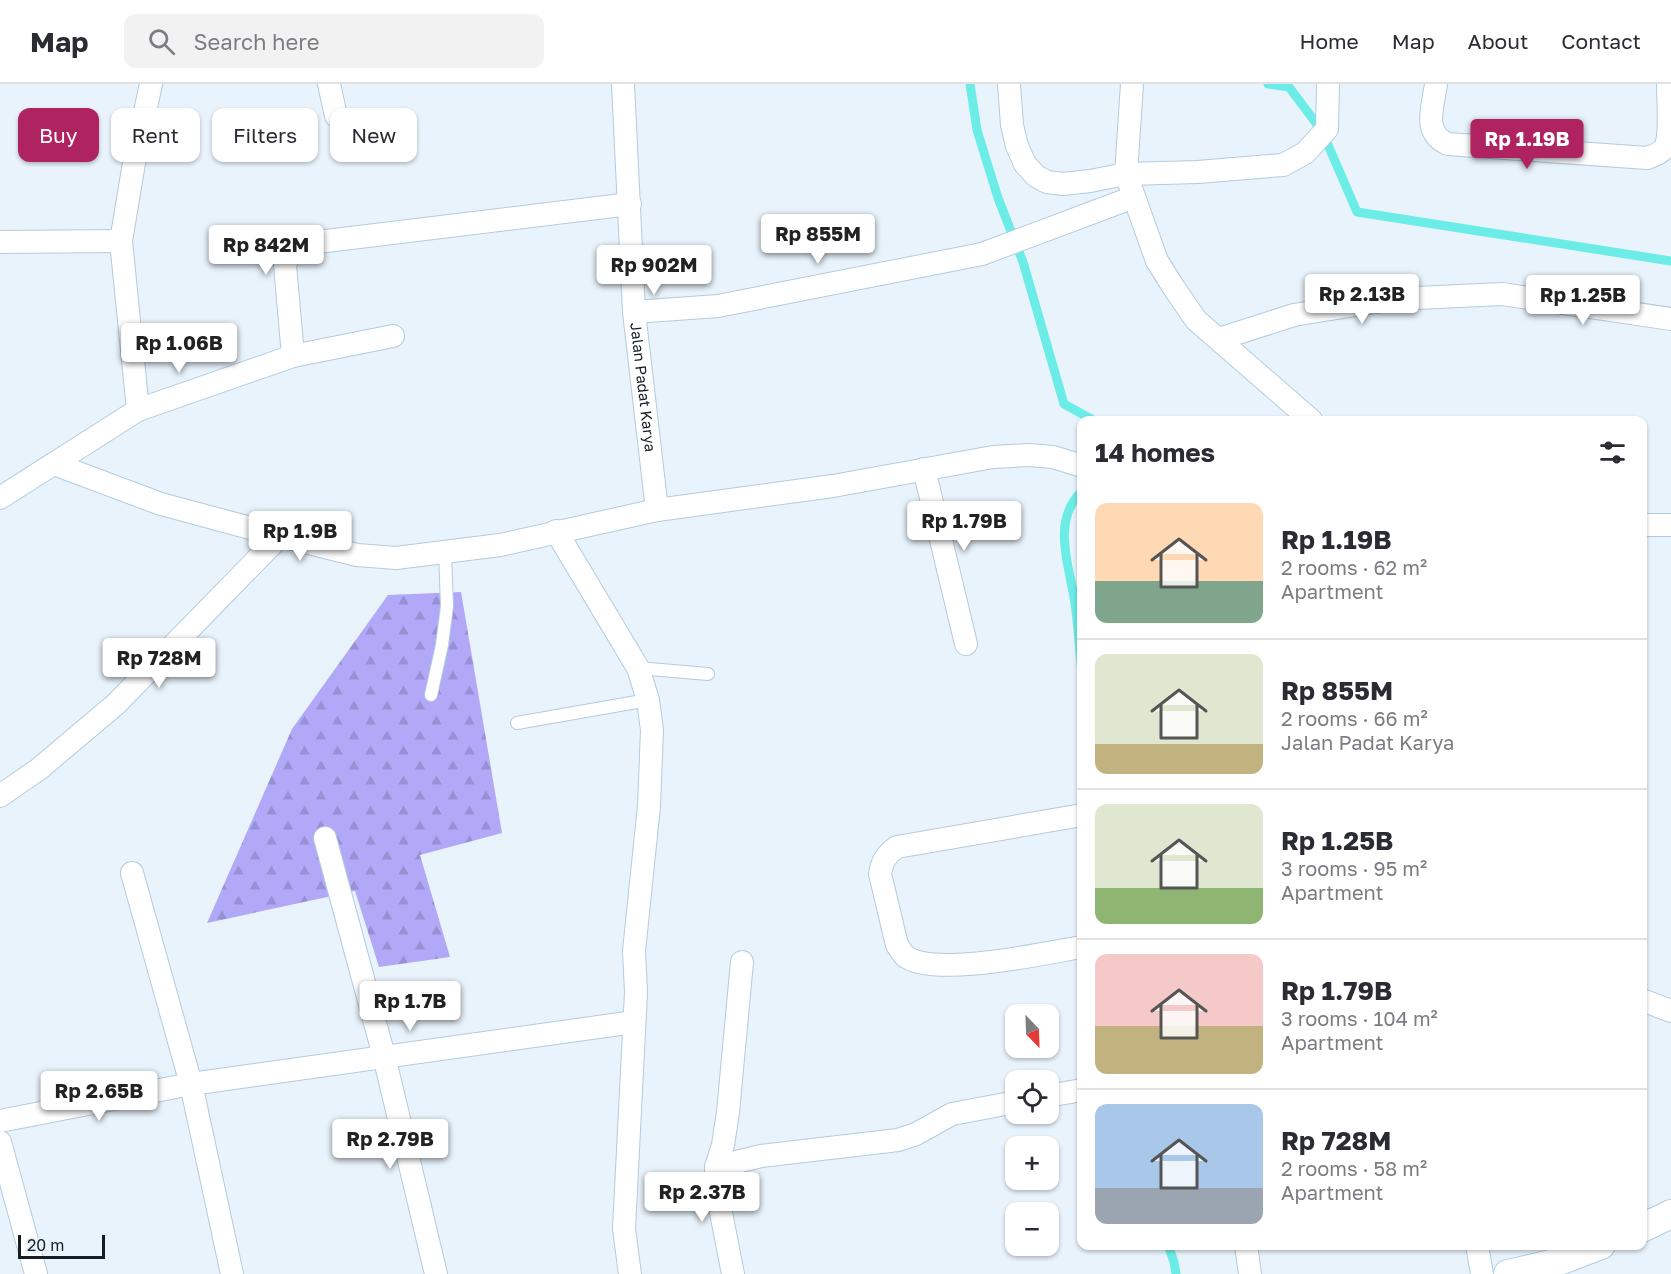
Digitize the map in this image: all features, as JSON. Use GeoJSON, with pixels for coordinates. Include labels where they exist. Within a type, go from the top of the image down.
{"type":"FeatureCollection","features":[{"type":"Feature","properties":{"kind":"street"},"geometry":{"type":"LineString","coordinates":[[138,410],[121,241],[134,163],[151,84]]}},
{"type":"Feature","properties":{"kind":"street"},"geometry":{"type":"LineString","coordinates":[[329,84],[334,108]]}},
{"type":"Feature","properties":{"kind":"street","name":"Jalan Padat Karya"},"geometry":{"type":"LineString","coordinates":[[623,84],[634,312],[657,510]]}},
{"type":"Feature","properties":{"kind":"street"},"geometry":{"type":"LineString","coordinates":[[1009,84],[1012,125],[1025,165],[1036,176],[1047,182],[1063,184],[1090,182],[1126,174],[1198,172],[1283,165],[1305,153],[1323,134],[1328,84]]}},
{"type":"Feature","properties":{"kind":"street"},"geometry":{"type":"LineString","coordinates":[[1132,84],[1126,174],[1157,261],[1197,320],[1306,416]]}},
{"type":"Feature","properties":{"kind":"street"},"geometry":{"type":"LineString","coordinates":[[1436,84],[1431,121],[1432,132],[1437,139],[1448,144],[1647,158],[1658,154],[1666,147],[1668,84]]}},
{"type":"Feature","properties":{"kind":"street"},"geometry":{"type":"LineString","coordinates":[[634,312],[718,306],[982,254],[1134,197]]}},
{"type":"Feature","properties":{"kind":"street"},"geometry":{"type":"LineString","coordinates":[[293,356],[285,265],[288,256],[300,247],[318,242],[630,204]]}},
{"type":"Feature","properties":{"kind":"street"},"geometry":{"type":"LineString","coordinates":[[0,242],[121,241]]}},
{"type":"Feature","properties":{"kind":"street"},"geometry":{"type":"LineString","coordinates":[[1219,339],[1294,315],[1395,299],[1502,294],[1671,319]]}},
{"type":"Feature","properties":{"kind":"street"},"geometry":{"type":"LineString","coordinates":[[0,498],[138,410],[293,356],[393,336]]}},
{"type":"Feature","properties":{"kind":"street"},"geometry":{"type":"LineString","coordinates":[[54,464],[161,504],[357,555],[396,558],[500,545],[657,510],[832,486],[993,457],[1029,455],[1077,465]]}},
{"type":"Feature","properties":{"kind":"street"},"geometry":{"type":"LineString","coordinates":[[924,469],[966,644]]}},
{"type":"Feature","properties":{"kind":"street"},"geometry":{"type":"LineString","coordinates":[[1647,525],[1671,525]]}},
{"type":"Feature","properties":{"kind":"street"},"geometry":{"type":"LineString","coordinates":[[556,531],[638,668],[648,700],[652,730],[652,761],[634,951],[634,1022],[624,1229],[630,1274]]}},
{"type":"Feature","properties":{"kind":"street"},"geometry":{"type":"LineString","coordinates":[[0,796],[39,769],[116,704],[280,536]]}},
{"type":"Feature","properties":{"kind":"street"},"geometry":{"type":"LineString","coordinates":[[1077,816],[897,847],[887,854],[880,874],[897,945],[903,955],[912,960],[923,963],[965,965],[1077,948]]}},
{"type":"Feature","properties":{"kind":"street"},"geometry":{"type":"LineString","coordinates":[[325,838],[384,1056],[436,1274]]}},
{"type":"Feature","properties":{"kind":"street"},"geometry":{"type":"LineString","coordinates":[[132,873],[191,1084],[232,1274]]}},
{"type":"Feature","properties":{"kind":"street"},"geometry":{"type":"LineString","coordinates":[[733,1274],[716,1187],[716,1167],[723,1145],[728,1112],[742,962]]}},
{"type":"Feature","properties":{"kind":"street"},"geometry":{"type":"LineString","coordinates":[[1647,1002],[1671,1011]]}},
{"type":"Feature","properties":{"kind":"street"},"geometry":{"type":"LineString","coordinates":[[0,1120],[191,1084],[634,1022]]}},
{"type":"Feature","properties":{"kind":"street"},"geometry":{"type":"LineString","coordinates":[[1059,1094],[1077,1091]]}},
{"type":"Feature","properties":{"kind":"street"},"geometry":{"type":"LineString","coordinates":[[716,1167],[761,1156],[898,1140],[916,1134],[952,1114],[1005,1104]]}},
{"type":"Feature","properties":{"kind":"street"},"geometry":{"type":"LineString","coordinates":[[0,1142],[36,1274]]}},
{"type":"Feature","properties":{"kind":"street"},"geometry":{"type":"LineString","coordinates":[[1647,1226],[1671,1214]]}},
{"type":"Feature","properties":{"kind":"street"},"geometry":{"type":"LineString","coordinates":[[1247,1250],[1250,1274]]}},
{"type":"Feature","properties":{"kind":"street"},"geometry":{"type":"LineString","coordinates":[[1478,1250],[1482,1274]]}},
{"type":"Feature","properties":{"kind":"street"},"geometry":{"type":"LineString","coordinates":[[1508,1274],[1551,1264],[1588,1250]]}},
{"type":"Feature","properties":{"kind":"lane"},"geometry":{"type":"LineString","coordinates":[[431,695],[442,645],[447,606],[445,552]]}},
{"type":"Feature","properties":{"kind":"lane"},"geometry":{"type":"LineString","coordinates":[[638,668],[708,674]]}},
{"type":"Feature","properties":{"kind":"lane"},"geometry":{"type":"LineString","coordinates":[[517,723],[648,700]]}},
{"type":"Feature","properties":{"kind":"green space"},"geometry":{"type":"Polygon","coordinates":[[[461,592],[502,833],[420,855],[450,957],[379,967],[355,891],[207,923],[292,729],[388,595],[461,592]]]}},
{"type":"Feature","properties":{"kind":"waterway"},"geometry":{"type":"LineString","coordinates":[[970,84],[977,130],[998,198],[1023,262],[1064,404],[1086,416]]}},
{"type":"Feature","properties":{"kind":"waterway"},"geometry":{"type":"LineString","coordinates":[[1268,84],[1289,87],[1322,131],[1357,212],[1671,261]]}},
{"type":"Feature","properties":{"kind":"waterway"},"geometry":{"type":"LineString","coordinates":[[1077,497],[1067,515],[1064,542],[1077,625]]}},
{"type":"Feature","properties":{"kind":"waterway"},"geometry":{"type":"LineString","coordinates":[[1170,1250],[1176,1274]]}}]}
